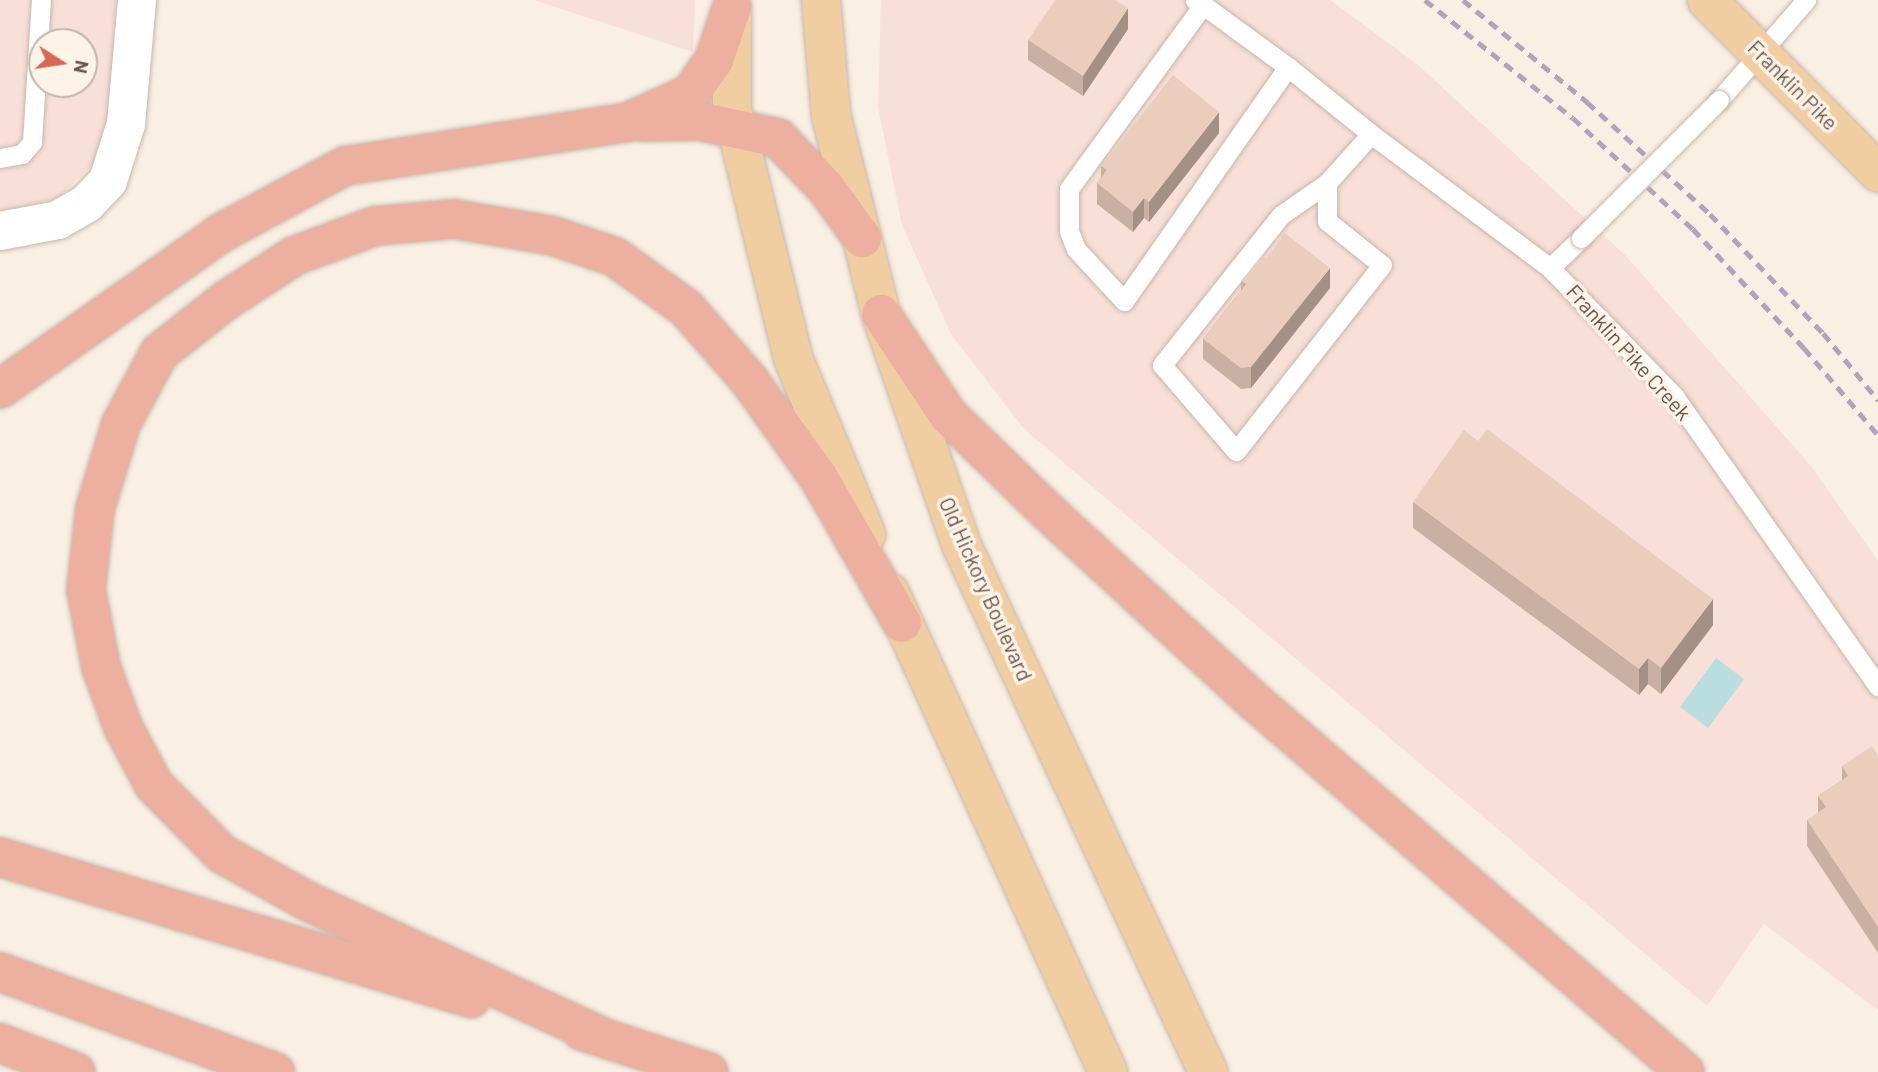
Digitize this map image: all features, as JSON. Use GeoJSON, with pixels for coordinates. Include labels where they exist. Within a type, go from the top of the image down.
{"type":"FeatureCollection","features":[{"type":"Feature","properties":{"kind":"highway"},"geometry":{"type":"LineString","coordinates":[[628,122],[690,94],[713,60],[732,4]]}},
{"type":"Feature","properties":{"kind":"highway"},"geometry":{"type":"LineString","coordinates":[[0,390],[221,233],[345,166],[628,122],[699,121],[778,138],[826,188],[862,238]]}},
{"type":"Feature","properties":{"kind":"highway"},"geometry":{"type":"LineString","coordinates":[[607,1039],[309,902],[222,855],[154,785],[123,727],[101,667],[86,590],[95,509],[121,424],[159,354],[225,300],[294,256],[374,226],[454,219],[553,236],[615,257],[686,308],[749,380],[819,478],[902,623]]}},
{"type":"Feature","properties":{"kind":"highway"},"geometry":{"type":"LineString","coordinates":[[881,314],[948,415],[1010,477],[1266,712],[1685,1072]]}},
{"type":"Feature","properties":{"kind":"highway"},"geometry":{"type":"LineString","coordinates":[[0,857],[709,1072]]}},
{"type":"Feature","properties":{"kind":"highway"},"geometry":{"type":"LineString","coordinates":[[0,972],[275,1072]]}},
{"type":"Feature","properties":{"kind":"highway"},"geometry":{"type":"LineString","coordinates":[[0,1043],[76,1072]]}},
{"type":"Feature","properties":{"kind":"main road","name":"Old Hickory Boulevard"},"geometry":{"type":"LineString","coordinates":[[821,0],[831,115],[881,314],[961,544],[1208,1072]]}},
{"type":"Feature","properties":{"kind":"main road","name":"Franklin Pike"},"geometry":{"type":"LineString","coordinates":[[1707,0],[1878,172]]}},
{"type":"Feature","properties":{"kind":"main road"},"geometry":{"type":"LineString","coordinates":[[732,4],[732,109],[793,358],[902,623],[1104,1064]]}},
{"type":"Feature","properties":{"kind":"street"},"geometry":{"type":"LineString","coordinates":[[0,231],[58,220],[88,203],[108,181],[121,148],[137,0]]}},
{"type":"Feature","properties":{"kind":"lane"},"geometry":{"type":"LineString","coordinates":[[0,159],[22,154],[32,142],[41,0]]}},
{"type":"Feature","properties":{"kind":"lane","name":"Franklin Pike Creek"},"geometry":{"type":"LineString","coordinates":[[1806,0],[1759,50],[1719,100],[1550,268],[1674,396],[1878,686]]}},
{"type":"Feature","properties":{"kind":"lane"},"geometry":{"type":"LineString","coordinates":[[1288,68],[1124,301],[1076,249],[1069,231],[1069,189],[1199,3],[1288,68],[1550,268]]}},
{"type":"Feature","properties":{"kind":"lane"},"geometry":{"type":"LineString","coordinates":[[1327,183],[1327,221],[1382,265],[1236,451],[1162,365],[1281,215],[1327,183],[1371,134]]}},
{"type":"Feature","properties":{"kind":"shaded area"},"geometry":{"type":"Polygon","coordinates":[[[0,0],[116,0],[109,126],[95,162],[58,198],[0,212],[0,0]]]}},
{"type":"Feature","properties":{"kind":"shaded area"},"geometry":{"type":"Polygon","coordinates":[[[534,0],[695,0],[693,52],[534,0]]]}},
{"type":"Feature","properties":{"kind":"shaded area"},"geometry":{"type":"Polygon","coordinates":[[[881,0],[1330,0],[1418,65],[1625,255],[1811,466],[1878,561],[1878,1010],[1764,924],[1707,1006],[1024,429],[951,334],[902,225],[878,107],[881,0]]]}},
{"type":"Feature","properties":{"kind":"water"},"geometry":{"type":"Polygon","coordinates":[[[1716,658],[1744,679],[1708,728],[1680,707],[1716,658]]]}},
{"type":"Feature","properties":{"kind":"building"},"geometry":{"type":"Polygon","coordinates":[[[1055,0],[1115,0],[1128,8],[1083,76],[1028,40],[1055,0]]]}},
{"type":"Feature","properties":{"kind":"building"},"geometry":{"type":"Polygon","coordinates":[[[1173,75],[1219,112],[1149,202],[1144,198],[1133,212],[1097,183],[1107,170],[1101,166],[1173,75]]]}},
{"type":"Feature","properties":{"kind":"building"},"geometry":{"type":"Polygon","coordinates":[[[1282,231],[1330,268],[1251,367],[1241,368],[1203,339],[1246,284],[1241,281],[1262,255],[1266,258],[1281,239],[1282,231]]]}},
{"type":"Feature","properties":{"kind":"building"},"geometry":{"type":"Polygon","coordinates":[[[1487,429],[1713,599],[1661,668],[1648,658],[1639,669],[1413,502],[1464,430],[1478,441],[1487,429]]]}},
{"type":"Feature","properties":{"kind":"building"},"geometry":{"type":"Polygon","coordinates":[[[1872,746],[1878,756],[1878,927],[1807,820],[1826,807],[1818,796],[1848,776],[1842,766],[1872,746]]]}},
{"type":"Feature","properties":{"kind":"railway"},"geometry":{"type":"LineString","coordinates":[[1425,0],[1573,118],[1693,229],[1804,348],[1878,435]]}},
{"type":"Feature","properties":{"kind":"railway"},"geometry":{"type":"LineString","coordinates":[[1463,0],[1587,102],[1710,214],[1823,333],[1878,400]]}}]}
